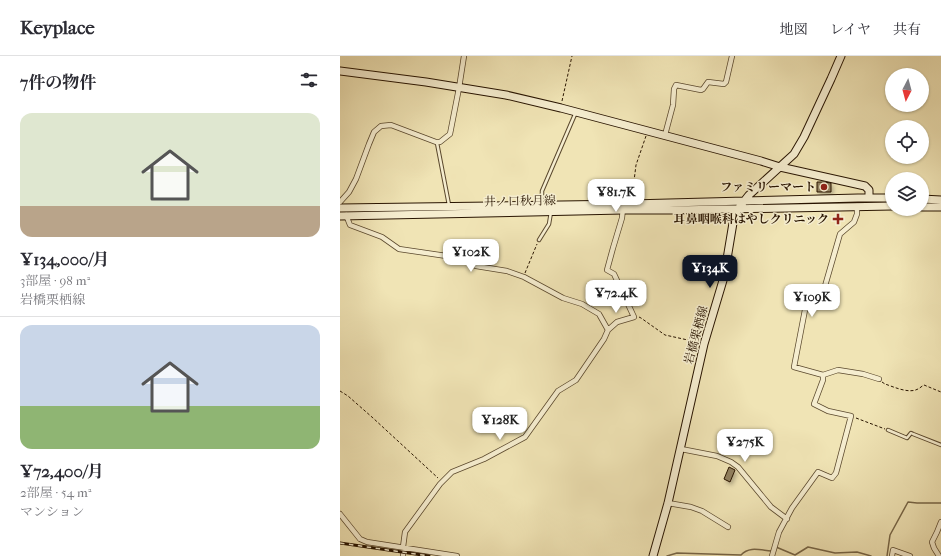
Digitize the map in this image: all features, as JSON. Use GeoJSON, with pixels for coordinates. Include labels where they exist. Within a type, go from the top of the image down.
{"type":"FeatureCollection","features":[{"type":"Feature","properties":{"kind":"main road","name":"岩橋栗栖線"},"geometry":{"type":"LineString","coordinates":[[653,556],[668,503],[704,344],[724,277],[734,217],[738,209],[749,195],[794,154],[804,137],[841,56]]}},
{"type":"Feature","properties":{"kind":"main road"},"geometry":{"type":"LineString","coordinates":[[340,71],[418,81],[506,95],[561,108],[780,167],[865,186],[868,190],[869,198]]}},
{"type":"Feature","properties":{"kind":"main road","name":"井ノ口秋月線"},"geometry":{"type":"LineString","coordinates":[[343,215],[551,211],[623,207],[631,204],[885,198]]}},
{"type":"Feature","properties":{"kind":"main road"},"geometry":{"type":"LineString","coordinates":[[929,199],[941,200]]}},
{"type":"Feature","properties":{"kind":"main road","name":"井ノ口秋月線"},"geometry":{"type":"LineString","coordinates":[[340,208],[542,205],[674,210],[885,206]]}},
{"type":"Feature","properties":{"kind":"main road"},"geometry":{"type":"LineString","coordinates":[[929,207],[941,208]]}},
{"type":"Feature","properties":{"kind":"street"},"geometry":{"type":"LineString","coordinates":[[340,202],[349,192],[356,179],[374,132],[381,126],[391,126],[436,142],[440,142],[450,134],[464,56]]}},
{"type":"Feature","properties":{"kind":"street"},"geometry":{"type":"LineString","coordinates":[[665,135],[673,105],[674,89],[676,86],[701,90],[708,82],[724,84],[726,82],[732,56]]}},
{"type":"Feature","properties":{"kind":"street"},"geometry":{"type":"LineString","coordinates":[[857,206],[857,214],[854,222],[840,234],[825,286],[822,289],[809,289],[794,367],[822,375],[838,370],[863,374],[878,380]]}},
{"type":"Feature","properties":{"kind":"street"},"geometry":{"type":"LineString","coordinates":[[403,556],[406,532],[442,481],[452,472],[484,459],[525,437],[558,391],[576,380],[604,339],[608,330],[617,322],[634,317],[614,274],[607,270],[622,218],[623,207]]}},
{"type":"Feature","properties":{"kind":"street"},"geometry":{"type":"LineString","coordinates":[[343,215],[350,225],[382,237],[399,249],[460,258],[476,266],[508,271],[524,277],[562,298],[582,304],[599,314],[608,330]]}},
{"type":"Feature","properties":{"kind":"street"},"geometry":{"type":"LineString","coordinates":[[772,556],[779,532],[792,508],[818,472],[832,478],[836,472],[851,416],[828,411],[814,404],[823,380],[822,375]]}},
{"type":"Feature","properties":{"kind":"street"},"geometry":{"type":"LineString","coordinates":[[680,449],[717,456],[731,462],[738,467],[771,507],[787,519]]}},
{"type":"Feature","properties":{"kind":"street"},"geometry":{"type":"LineString","coordinates":[[668,503],[691,507],[702,511],[728,527]]}},
{"type":"Feature","properties":{"kind":"street"},"geometry":{"type":"LineString","coordinates":[[340,514],[360,539],[367,542],[457,556]]}},
{"type":"Feature","properties":{"kind":"street"},"geometry":{"type":"LineString","coordinates":[[939,556],[932,542],[941,522]]}},
{"type":"Feature","properties":{"kind":"street"},"geometry":{"type":"LineString","coordinates":[[892,556],[893,550],[910,556]]}},
{"type":"Feature","properties":{"kind":"lane"},"geometry":{"type":"LineString","coordinates":[[542,205],[542,191],[576,112]]}},
{"type":"Feature","properties":{"kind":"lane"},"geometry":{"type":"LineString","coordinates":[[437,142],[450,207]]}},
{"type":"Feature","properties":{"kind":"lane"},"geometry":{"type":"LineString","coordinates":[[539,240],[549,224],[551,211]]}},
{"type":"Feature","properties":{"kind":"lane"},"geometry":{"type":"LineString","coordinates":[[888,430],[907,438],[911,433],[941,445]]}},
{"type":"Feature","properties":{"kind":"path"},"geometry":{"type":"LineString","coordinates":[[561,108],[572,56]]}},
{"type":"Feature","properties":{"kind":"path"},"geometry":{"type":"LineString","coordinates":[[631,204],[636,165],[648,131]]}},
{"type":"Feature","properties":{"kind":"path"},"geometry":{"type":"LineString","coordinates":[[524,277],[539,240]]}},
{"type":"Feature","properties":{"kind":"path"},"geometry":{"type":"LineString","coordinates":[[634,317],[641,318],[665,335],[704,344]]}},
{"type":"Feature","properties":{"kind":"path"},"geometry":{"type":"LineString","coordinates":[[878,380],[885,384],[906,390],[918,389],[924,385],[941,392]]}},
{"type":"Feature","properties":{"kind":"path"},"geometry":{"type":"LineString","coordinates":[[340,391],[348,396],[442,481]]}},
{"type":"Feature","properties":{"kind":"path"},"geometry":{"type":"LineString","coordinates":[[851,416],[888,430]]}},
{"type":"Feature","properties":{"kind":"building","name":"ファミリーマート"},"geometry":{"type":"Polygon","coordinates":[[[817,182],[831,183],[831,192],[817,192],[817,182]]]}},
{"type":"Feature","properties":{"kind":"building"},"geometry":{"type":"Polygon","coordinates":[[[729,467],[735,470],[730,482],[724,479],[729,467]]]}},
{"type":"Feature","properties":{"kind":"waterway"},"geometry":{"type":"LineString","coordinates":[[887,556],[890,535],[908,502],[941,503]]}},
{"type":"Feature","properties":{"kind":"waterway"},"geometry":{"type":"LineString","coordinates":[[776,547],[795,555],[808,547],[835,553],[857,552],[871,556]]}},
{"type":"Feature","properties":{"kind":"waterway"},"geometry":{"type":"LineString","coordinates":[[667,556],[677,553],[741,555],[748,550],[759,549],[771,551],[772,549]]}},
{"type":"Feature","properties":{"kind":"railway"},"geometry":{"type":"LineString","coordinates":[[340,543],[429,556]]}},
{"type":"Feature","properties":{"kind":"place","name":"ファミリーマート"},"geometry":{"type":"Point","coordinates":[824,187]}},
{"type":"Feature","properties":{"kind":"place","name":"耳鼻咽喉科はやしクリニック"},"geometry":{"type":"Point","coordinates":[838,219]}}]}
